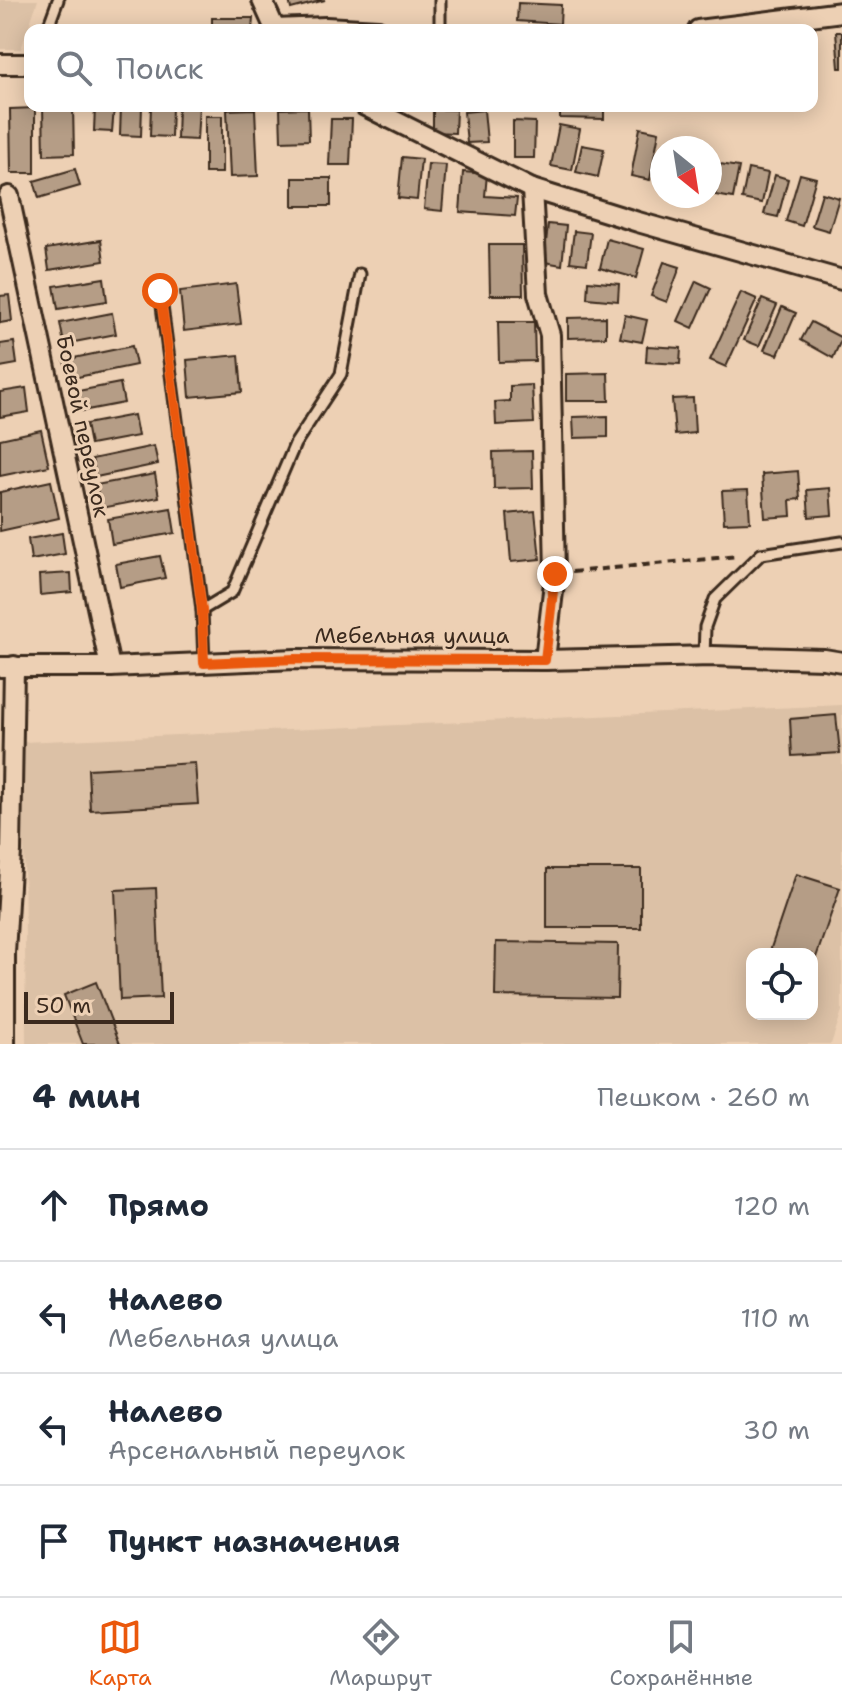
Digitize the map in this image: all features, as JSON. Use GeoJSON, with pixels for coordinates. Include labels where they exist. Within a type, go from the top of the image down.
{"type":"FeatureCollection","features":[{"type":"Feature","properties":{"kind":"street"},"geometry":{"type":"LineString","coordinates":[[262,0],[272,24]]}},
{"type":"Feature","properties":{"kind":"street"},"geometry":{"type":"LineString","coordinates":[[746,24],[842,12]]}},
{"type":"Feature","properties":{"kind":"street"},"geometry":{"type":"LineString","coordinates":[[0,64],[24,64]]}},
{"type":"Feature","properties":{"kind":"street"},"geometry":{"type":"LineString","coordinates":[[377,112],[532,189],[842,280]]}},
{"type":"Feature","properties":{"kind":"street"},"geometry":{"type":"LineString","coordinates":[[532,189],[538,294],[550,335],[555,574],[545,660]]}},
{"type":"Feature","properties":{"kind":"street","name":"Боевой переулок"},"geometry":{"type":"LineString","coordinates":[[9,196],[110,667]]}},
{"type":"Feature","properties":{"kind":"street","name":"Мебельная улица"},"geometry":{"type":"LineString","coordinates":[[7,666],[110,667],[295,659],[704,657],[833,661]]}},
{"type":"Feature","properties":{"kind":"street"},"geometry":{"type":"LineString","coordinates":[[5,1044],[5,953],[11,851],[7,666]]}},
{"type":"Feature","properties":{"kind":"lane"},"geometry":{"type":"LineString","coordinates":[[49,24],[58,0]]}},
{"type":"Feature","properties":{"kind":"lane"},"geometry":{"type":"LineString","coordinates":[[440,0],[440,24]]}},
{"type":"Feature","properties":{"kind":"lane"},"geometry":{"type":"LineString","coordinates":[[202,610],[232,592],[295,444],[341,374],[360,274]]}},
{"type":"Feature","properties":{"kind":"lane"},"geometry":{"type":"LineString","coordinates":[[160,291],[202,610],[204,663]]}},
{"type":"Feature","properties":{"kind":"lane"},"geometry":{"type":"LineString","coordinates":[[704,657],[705,627],[715,599],[761,554],[842,542]]}},
{"type":"Feature","properties":{"kind":"path"},"geometry":{"type":"LineString","coordinates":[[555,574],[761,554]]}},
{"type":"Feature","properties":{"kind":"shaded area"},"geometry":{"type":"Polygon","coordinates":[[[0,0],[38,0],[30,24],[24,24],[21,49],[0,49],[0,0]]]}},
{"type":"Feature","properties":{"kind":"shaded area"},"geometry":{"type":"Polygon","coordinates":[[[842,705],[842,1011],[831,1044],[26,1044],[23,742],[842,705]]]}},
{"type":"Feature","properties":{"kind":"building"},"geometry":{"type":"Polygon","coordinates":[[[289,0],[325,0],[291,9],[289,0]]]}},
{"type":"Feature","properties":{"kind":"building"},"geometry":{"type":"Polygon","coordinates":[[[518,3],[561,5],[560,24],[517,21],[518,3]]]}},
{"type":"Feature","properties":{"kind":"building"},"geometry":{"type":"Polygon","coordinates":[[[212,18],[253,18],[252,24],[212,24],[212,18]]]}},
{"type":"Feature","properties":{"kind":"building"},"geometry":{"type":"Polygon","coordinates":[[[836,32],[842,32],[842,68],[839,68],[836,32]]]}},
{"type":"Feature","properties":{"kind":"building"},"geometry":{"type":"Polygon","coordinates":[[[10,109],[35,112],[35,173],[11,173],[10,109]]]}},
{"type":"Feature","properties":{"kind":"building"},"geometry":{"type":"Polygon","coordinates":[[[43,112],[73,112],[74,154],[44,155],[43,112]]]}},
{"type":"Feature","properties":{"kind":"building"},"geometry":{"type":"Polygon","coordinates":[[[95,112],[114,112],[112,132],[94,131],[95,112]]]}},
{"type":"Feature","properties":{"kind":"building"},"geometry":{"type":"Polygon","coordinates":[[[121,112],[142,112],[141,136],[120,135],[121,112]]]}},
{"type":"Feature","properties":{"kind":"building"},"geometry":{"type":"Polygon","coordinates":[[[151,112],[172,112],[171,137],[150,136],[151,112]]]}},
{"type":"Feature","properties":{"kind":"building"},"geometry":{"type":"Polygon","coordinates":[[[178,112],[199,112],[197,140],[177,139],[178,112]]]}},
{"type":"Feature","properties":{"kind":"building"},"geometry":{"type":"Polygon","coordinates":[[[227,112],[255,112],[258,176],[230,177],[227,112]]]}},
{"type":"Feature","properties":{"kind":"building"},"geometry":{"type":"Polygon","coordinates":[[[280,112],[308,112],[309,140],[281,141],[280,112]]]}},
{"type":"Feature","properties":{"kind":"building"},"geometry":{"type":"Polygon","coordinates":[[[433,112],[456,112],[455,133],[433,132],[433,112]]]}},
{"type":"Feature","properties":{"kind":"building"},"geometry":{"type":"Polygon","coordinates":[[[464,112],[484,112],[487,142],[467,143],[464,112]]]}},
{"type":"Feature","properties":{"kind":"building"},"geometry":{"type":"Polygon","coordinates":[[[560,112],[604,112],[604,119],[560,118],[560,112]]]}},
{"type":"Feature","properties":{"kind":"building"},"geometry":{"type":"Polygon","coordinates":[[[205,116],[222,116],[222,173],[205,173],[205,116]]]}},
{"type":"Feature","properties":{"kind":"building"},"geometry":{"type":"Polygon","coordinates":[[[331,119],[352,119],[350,165],[329,165],[331,119]]]}},
{"type":"Feature","properties":{"kind":"building"},"geometry":{"type":"Polygon","coordinates":[[[513,121],[535,122],[534,158],[513,158],[513,121]]]}},
{"type":"Feature","properties":{"kind":"building"},"geometry":{"type":"Polygon","coordinates":[[[559,125],[580,129],[572,170],[551,166],[559,125]]]}},
{"type":"Feature","properties":{"kind":"building"},"geometry":{"type":"Polygon","coordinates":[[[640,128],[659,132],[658,136],[650,136],[650,180],[631,176],[640,128]]]}},
{"type":"Feature","properties":{"kind":"building"},"geometry":{"type":"Polygon","coordinates":[[[582,145],[604,149],[598,177],[576,172],[582,145]]]}},
{"type":"Feature","properties":{"kind":"building"},"geometry":{"type":"Polygon","coordinates":[[[402,157],[421,159],[417,200],[398,198],[402,157]]]}},
{"type":"Feature","properties":{"kind":"building"},"geometry":{"type":"Polygon","coordinates":[[[428,164],[446,165],[442,211],[424,209],[428,164]]]}},
{"type":"Feature","properties":{"kind":"building"},"geometry":{"type":"Polygon","coordinates":[[[722,164],[739,167],[733,198],[722,196],[722,164]]]}},
{"type":"Feature","properties":{"kind":"building"},"geometry":{"type":"Polygon","coordinates":[[[75,169],[80,186],[39,198],[34,181],[75,169]]]}},
{"type":"Feature","properties":{"kind":"building"},"geometry":{"type":"Polygon","coordinates":[[[748,169],[768,173],[762,203],[742,199],[748,169]]]}},
{"type":"Feature","properties":{"kind":"building"},"geometry":{"type":"Polygon","coordinates":[[[463,172],[487,174],[485,196],[517,198],[515,216],[460,212],[463,172]]]}},
{"type":"Feature","properties":{"kind":"building"},"geometry":{"type":"Polygon","coordinates":[[[800,174],[816,178],[802,226],[786,221],[800,174]]]}},
{"type":"Feature","properties":{"kind":"building"},"geometry":{"type":"Polygon","coordinates":[[[775,175],[788,179],[778,217],[764,214],[775,175]]]}},
{"type":"Feature","properties":{"kind":"building"},"geometry":{"type":"Polygon","coordinates":[[[293,178],[331,178],[331,206],[293,206],[293,178]]]}},
{"type":"Feature","properties":{"kind":"building"},"geometry":{"type":"Polygon","coordinates":[[[822,193],[839,198],[829,231],[812,226],[822,193]]]}},
{"type":"Feature","properties":{"kind":"building"},"geometry":{"type":"Polygon","coordinates":[[[548,224],[566,226],[562,265],[544,262],[548,224]]]}},
{"type":"Feature","properties":{"kind":"building"},"geometry":{"type":"Polygon","coordinates":[[[574,231],[591,233],[587,264],[570,262],[574,231]]]}},
{"type":"Feature","properties":{"kind":"building"},"geometry":{"type":"Polygon","coordinates":[[[607,239],[644,249],[636,278],[600,268],[607,239]]]}},
{"type":"Feature","properties":{"kind":"building"},"geometry":{"type":"Polygon","coordinates":[[[101,240],[104,261],[49,270],[46,249],[101,240]]]}},
{"type":"Feature","properties":{"kind":"building"},"geometry":{"type":"Polygon","coordinates":[[[489,245],[522,245],[523,295],[490,295],[489,245]]]}},
{"type":"Feature","properties":{"kind":"building"},"geometry":{"type":"Polygon","coordinates":[[[664,262],[680,267],[667,302],[651,296],[664,262]]]}},
{"type":"Feature","properties":{"kind":"building"},"geometry":{"type":"Polygon","coordinates":[[[104,278],[107,301],[58,309],[54,286],[104,278]]]}},
{"type":"Feature","properties":{"kind":"building"},"geometry":{"type":"Polygon","coordinates":[[[588,281],[619,284],[618,301],[587,298],[588,281]]]}},
{"type":"Feature","properties":{"kind":"building"},"geometry":{"type":"Polygon","coordinates":[[[696,281],[711,288],[693,328],[678,321],[696,281]]]}},
{"type":"Feature","properties":{"kind":"building"},"geometry":{"type":"Polygon","coordinates":[[[236,284],[241,324],[184,331],[180,291],[236,284]]]}},
{"type":"Feature","properties":{"kind":"building"},"geometry":{"type":"Polygon","coordinates":[[[741,292],[757,299],[726,367],[710,360],[741,292]]]}},
{"type":"Feature","properties":{"kind":"building"},"geometry":{"type":"Polygon","coordinates":[[[9,295],[12,321],[0,323],[0,296],[9,295]]]}},
{"type":"Feature","properties":{"kind":"building"},"geometry":{"type":"Polygon","coordinates":[[[762,299],[777,305],[759,346],[744,340],[762,299]]]}},
{"type":"Feature","properties":{"kind":"building"},"geometry":{"type":"Polygon","coordinates":[[[782,307],[796,313],[778,355],[764,350],[782,307]]]}},
{"type":"Feature","properties":{"kind":"building"},"geometry":{"type":"Polygon","coordinates":[[[112,313],[116,334],[64,344],[60,323],[112,313]]]}},
{"type":"Feature","properties":{"kind":"building"},"geometry":{"type":"Polygon","coordinates":[[[625,315],[647,320],[642,342],[620,338],[625,315]]]}},
{"type":"Feature","properties":{"kind":"building"},"geometry":{"type":"Polygon","coordinates":[[[606,317],[606,337],[568,338],[568,318],[606,317]]]}},
{"type":"Feature","properties":{"kind":"building"},"geometry":{"type":"Polygon","coordinates":[[[498,322],[534,322],[535,361],[499,362],[498,322]]]}},
{"type":"Feature","properties":{"kind":"building"},"geometry":{"type":"Polygon","coordinates":[[[811,322],[842,338],[833,358],[801,340],[811,322]]]}},
{"type":"Feature","properties":{"kind":"building"},"geometry":{"type":"Polygon","coordinates":[[[14,342],[17,364],[0,367],[0,344],[14,342]]]}},
{"type":"Feature","properties":{"kind":"building"},"geometry":{"type":"Polygon","coordinates":[[[132,346],[136,365],[68,379],[64,360],[132,346]]]}},
{"type":"Feature","properties":{"kind":"building"},"geometry":{"type":"Polygon","coordinates":[[[647,346],[681,348],[680,364],[646,362],[647,346]]]}},
{"type":"Feature","properties":{"kind":"building"},"geometry":{"type":"Polygon","coordinates":[[[239,355],[242,392],[190,397],[187,360],[239,355]]]}},
{"type":"Feature","properties":{"kind":"building"},"geometry":{"type":"Polygon","coordinates":[[[608,373],[609,401],[566,401],[566,374],[608,373]]]}},
{"type":"Feature","properties":{"kind":"building"},"geometry":{"type":"Polygon","coordinates":[[[120,383],[124,403],[82,411],[78,391],[120,383]]]}},
{"type":"Feature","properties":{"kind":"building"},"geometry":{"type":"Polygon","coordinates":[[[532,385],[534,423],[496,425],[495,402],[510,401],[510,386],[532,385]]]}},
{"type":"Feature","properties":{"kind":"building"},"geometry":{"type":"Polygon","coordinates":[[[26,388],[29,412],[0,417],[0,392],[26,388]]]}},
{"type":"Feature","properties":{"kind":"building"},"geometry":{"type":"Polygon","coordinates":[[[693,398],[695,433],[675,435],[672,399],[693,398]]]}},
{"type":"Feature","properties":{"kind":"building"},"geometry":{"type":"Polygon","coordinates":[[[134,415],[138,436],[90,445],[86,424],[134,415]]]}},
{"type":"Feature","properties":{"kind":"building"},"geometry":{"type":"Polygon","coordinates":[[[608,416],[608,437],[574,438],[573,417],[608,416]]]}},
{"type":"Feature","properties":{"kind":"building"},"geometry":{"type":"Polygon","coordinates":[[[41,430],[49,466],[0,476],[0,439],[41,430]]]}},
{"type":"Feature","properties":{"kind":"building"},"geometry":{"type":"Polygon","coordinates":[[[154,446],[158,464],[96,477],[92,459],[154,446]]]}},
{"type":"Feature","properties":{"kind":"building"},"geometry":{"type":"Polygon","coordinates":[[[532,451],[533,488],[494,489],[493,452],[532,451]]]}},
{"type":"Feature","properties":{"kind":"building"},"geometry":{"type":"Polygon","coordinates":[[[798,471],[800,499],[790,500],[791,516],[765,518],[762,474],[798,471]]]}},
{"type":"Feature","properties":{"kind":"building"},"geometry":{"type":"Polygon","coordinates":[[[155,474],[159,497],[101,508],[96,485],[155,474]]]}},
{"type":"Feature","properties":{"kind":"building"},"geometry":{"type":"Polygon","coordinates":[[[51,481],[59,518],[0,531],[0,492],[51,481]]]}},
{"type":"Feature","properties":{"kind":"building"},"geometry":{"type":"Polygon","coordinates":[[[830,488],[832,515],[809,517],[807,490],[830,488]]]}},
{"type":"Feature","properties":{"kind":"building"},"geometry":{"type":"Polygon","coordinates":[[[748,490],[750,522],[724,523],[722,491],[748,490]]]}},
{"type":"Feature","properties":{"kind":"building"},"geometry":{"type":"Polygon","coordinates":[[[171,508],[175,533],[112,544],[108,519],[171,508]]]}},
{"type":"Feature","properties":{"kind":"building"},"geometry":{"type":"Polygon","coordinates":[[[535,511],[540,559],[511,562],[507,514],[535,511]]]}},
{"type":"Feature","properties":{"kind":"building"},"geometry":{"type":"Polygon","coordinates":[[[62,533],[65,554],[31,560],[28,539],[62,533]]]}},
{"type":"Feature","properties":{"kind":"building"},"geometry":{"type":"Polygon","coordinates":[[[160,556],[165,578],[120,587],[116,564],[160,556]]]}},
{"type":"Feature","properties":{"kind":"building"},"geometry":{"type":"Polygon","coordinates":[[[71,573],[72,592],[40,595],[39,575],[71,573]]]}},
{"type":"Feature","properties":{"kind":"building"},"geometry":{"type":"Polygon","coordinates":[[[836,715],[840,753],[792,756],[790,719],[836,715]]]}},
{"type":"Feature","properties":{"kind":"building"},"geometry":{"type":"Polygon","coordinates":[[[195,763],[198,804],[90,810],[88,769],[195,763]]]}},
{"type":"Feature","properties":{"kind":"building"},"geometry":{"type":"Polygon","coordinates":[[[547,869],[641,869],[641,928],[547,928],[547,869]]]}},
{"type":"Feature","properties":{"kind":"building"},"geometry":{"type":"Polygon","coordinates":[[[796,874],[840,888],[818,952],[818,948],[771,948],[796,874]]]}},
{"type":"Feature","properties":{"kind":"building"},"geometry":{"type":"Polygon","coordinates":[[[156,888],[161,998],[120,1000],[115,890],[156,888]]]}},
{"type":"Feature","properties":{"kind":"building"},"geometry":{"type":"Polygon","coordinates":[[[496,942],[618,944],[617,998],[495,996],[496,942]]]}},
{"type":"Feature","properties":{"kind":"building"},"geometry":{"type":"Polygon","coordinates":[[[96,982],[120,1044],[83,1044],[64,995],[96,982]]]}},
{"type":"Feature","properties":{"kind":"route"},"geometry":{"type":"LineString","coordinates":[[160,291],[202,610],[204,663],[295,659],[545,660],[555,574]]}}]}
